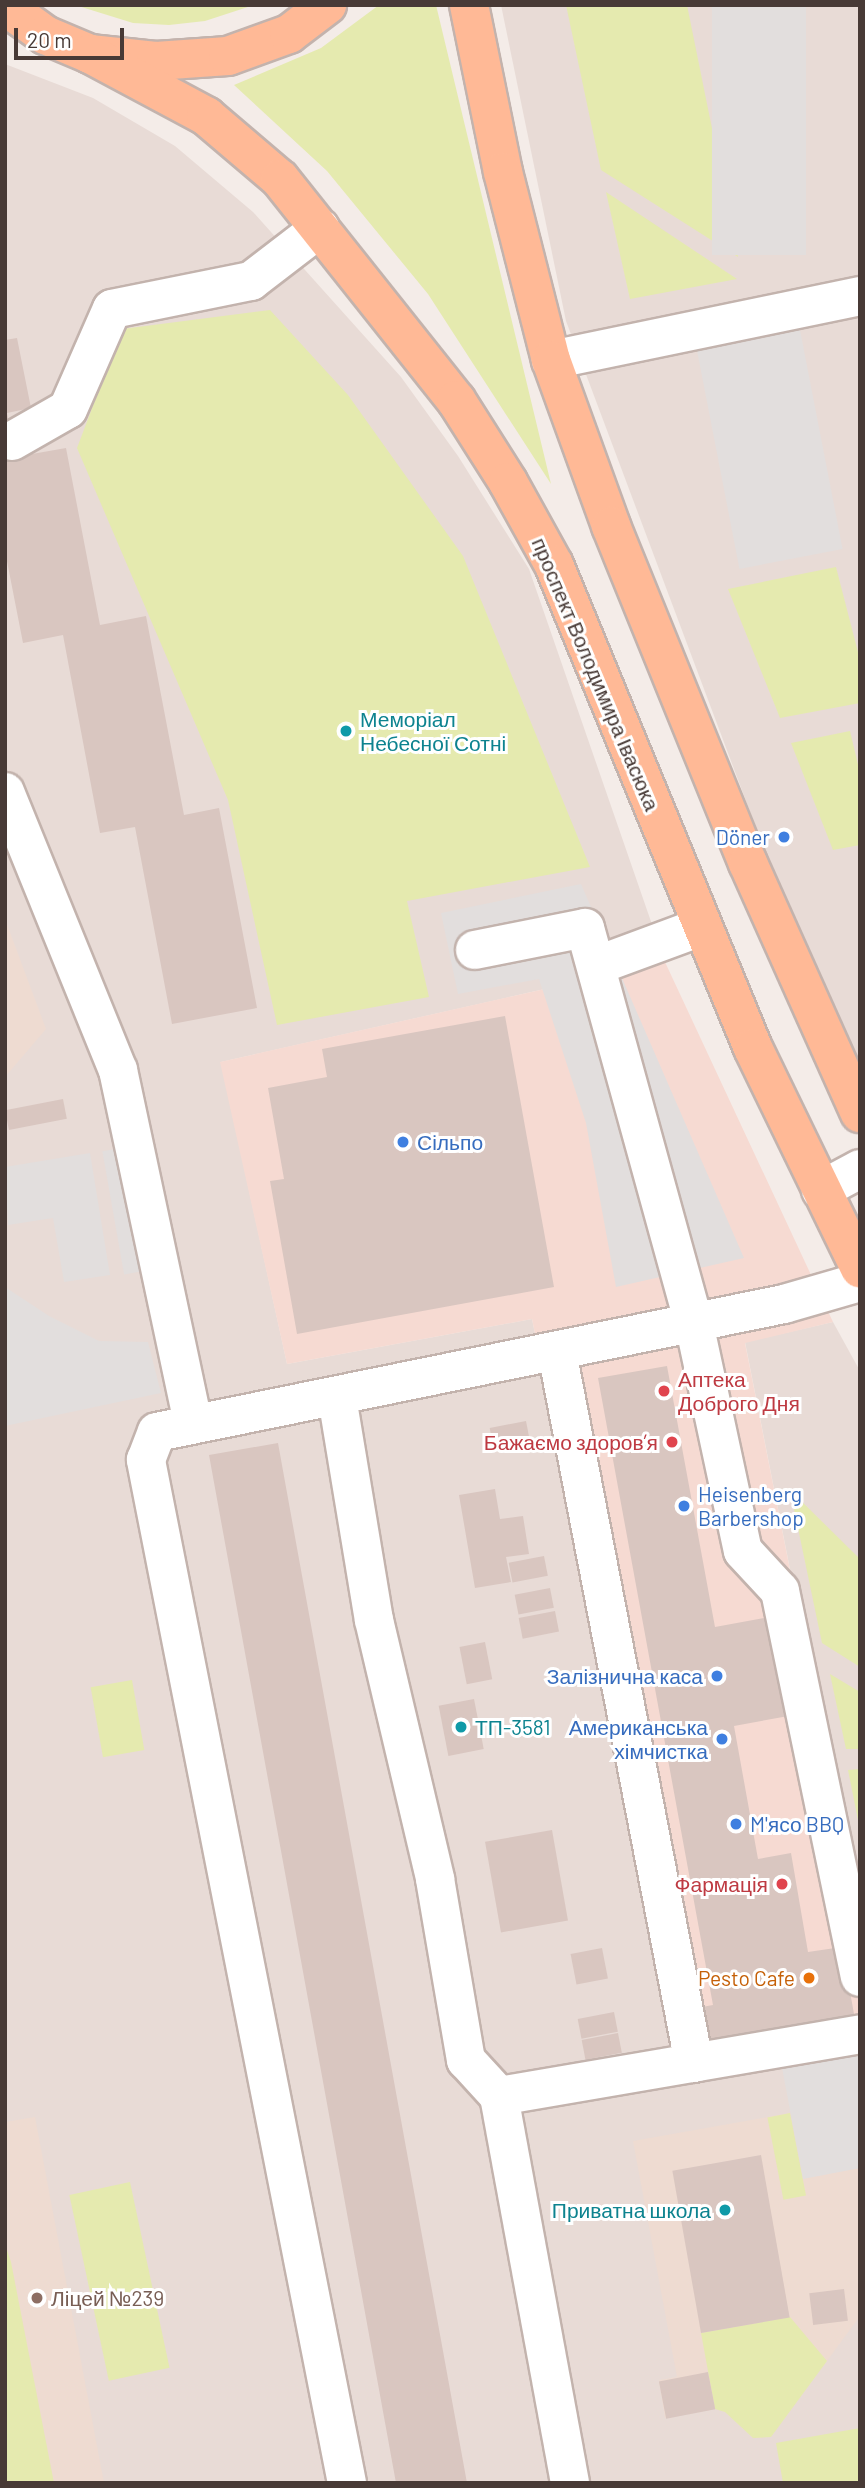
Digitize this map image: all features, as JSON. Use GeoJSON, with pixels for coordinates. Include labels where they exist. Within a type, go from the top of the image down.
{"type":"FeatureCollection","features":[{"type":"Feature","properties":{"kind":"main road"},"geometry":{"type":"LineString","coordinates":[[5,28],[45,35],[90,54],[156,61],[228,56],[289,34],[327,5]]}},
{"type":"Feature","properties":{"kind":"main road"},"geometry":{"type":"LineString","coordinates":[[469,5],[503,172],[551,360],[611,526],[748,863],[860,1113]]}},
{"type":"Feature","properties":{"kind":"main road"},"geometry":{"type":"LineString","coordinates":[[5,6],[45,35]]}},
{"type":"Feature","properties":{"kind":"main road","name":"проспект Володимира Івасюка"},"geometry":{"type":"LineString","coordinates":[[90,54],[206,116],[281,179],[456,400],[541,541],[701,926],[821,1190],[860,1268]]}},
{"type":"Feature","properties":{"kind":"lane"},"geometry":{"type":"LineString","coordinates":[[12,441],[68,409],[112,309],[251,281],[320,228]]}},
{"type":"Feature","properties":{"kind":"lane"},"geometry":{"type":"LineString","coordinates":[[551,360],[860,296]]}},
{"type":"Feature","properties":{"kind":"lane"},"geometry":{"type":"LineString","coordinates":[[5,792],[118,1070],[193,1424]]}},
{"type":"Feature","properties":{"kind":"lane"},"geometry":{"type":"LineString","coordinates":[[597,965],[701,926]]}},
{"type":"Feature","properties":{"kind":"lane"},"geometry":{"type":"LineString","coordinates":[[475,950],[585,928],[597,965],[626,1088],[694,1323],[743,1551],[780,1591],[860,1977]]}},
{"type":"Feature","properties":{"kind":"lane"},"geometry":{"type":"LineString","coordinates":[[821,1190],[860,1169]]}},
{"type":"Feature","properties":{"kind":"lane"},"geometry":{"type":"LineString","coordinates":[[347,2483],[146,1460],[157,1432],[694,1323],[860,1282]]}},
{"type":"Feature","properties":{"kind":"lane"},"geometry":{"type":"LineString","coordinates":[[558,1352],[694,2063]]}},
{"type":"Feature","properties":{"kind":"lane"},"geometry":{"type":"LineString","coordinates":[[337,1397],[374,1620],[435,1880],[466,2060],[499,2096],[570,2483]]}},
{"type":"Feature","properties":{"kind":"lane"},"geometry":{"type":"LineString","coordinates":[[499,2096],[860,2034]]}},
{"type":"Feature","properties":{"kind":"shaded area"},"geometry":{"type":"Polygon","coordinates":[[[501,5],[860,5],[860,1075],[824,1009],[566,321],[501,5]]]}},
{"type":"Feature","properties":{"kind":"shaded area"},"geometry":{"type":"Polygon","coordinates":[[[712,5],[806,5],[806,255],[712,255],[712,5]]]}},
{"type":"Feature","properties":{"kind":"shaded area"},"geometry":{"type":"Polygon","coordinates":[[[5,64],[93,98],[175,146],[253,212],[401,377],[458,456],[529,569],[665,962],[221,1062],[287,1364],[532,1319],[686,2072],[860,2038],[860,2483],[5,2483],[5,64]]]}},
{"type":"Feature","properties":{"kind":"shaded area"},"geometry":{"type":"Polygon","coordinates":[[[800,330],[843,549],[739,569],[697,350],[800,330]]]}},
{"type":"Feature","properties":{"kind":"shaded area"},"geometry":{"type":"Polygon","coordinates":[[[581,884],[744,1258],[616,1287],[586,1123],[539,979],[458,994],[441,913],[581,884]]]}},
{"type":"Feature","properties":{"kind":"shaded area"},"geometry":{"type":"Polygon","coordinates":[[[5,919],[46,1029],[5,1077],[5,919]]]}},
{"type":"Feature","properties":{"kind":"shaded area"},"geometry":{"type":"Polygon","coordinates":[[[665,962],[833,1322],[745,1343],[860,1923],[860,2038],[686,2072],[532,1319],[287,1364],[220,1062],[665,962]]]}},
{"type":"Feature","properties":{"kind":"shaded area"},"geometry":{"type":"Polygon","coordinates":[[[127,1147],[149,1270],[124,1274],[102,1151],[127,1147]]]}},
{"type":"Feature","properties":{"kind":"shaded area"},"geometry":{"type":"Polygon","coordinates":[[[90,1153],[110,1275],[64,1282],[53,1218],[8,1225],[5,1167],[90,1153]]]}},
{"type":"Feature","properties":{"kind":"shaded area"},"geometry":{"type":"Polygon","coordinates":[[[5,1287],[49,1316],[99,1341],[148,1342],[161,1393],[5,1426],[5,1287]]]}},
{"type":"Feature","properties":{"kind":"shaded area"},"geometry":{"type":"Polygon","coordinates":[[[833,1322],[860,1371],[860,1923],[745,1342],[833,1322]]]}},
{"type":"Feature","properties":{"kind":"shaded area"},"geometry":{"type":"Polygon","coordinates":[[[860,2043],[860,2168],[803,2179],[780,2057],[860,2043]]]}},
{"type":"Feature","properties":{"kind":"shaded area"},"geometry":{"type":"Polygon","coordinates":[[[790,2113],[803,2178],[860,2168],[860,2316],[771,2437],[753,2438],[725,2412],[715,2409],[665,2418],[659,2380],[677,2377],[633,2141],[790,2113]]]}},
{"type":"Feature","properties":{"kind":"shaded area","name":"Ліцей №239"},"geometry":{"type":"Polygon","coordinates":[[[35,2117],[104,2483],[5,2483],[5,2122],[35,2117]]]}},
{"type":"Feature","properties":{"kind":"green space"},"geometry":{"type":"Polygon","coordinates":[[[75,5],[254,5],[205,21],[169,25],[133,23],[75,5]]]}},
{"type":"Feature","properties":{"kind":"green space"},"geometry":{"type":"Polygon","coordinates":[[[379,5],[436,5],[551,484],[428,294],[327,171],[234,85],[321,48],[379,5]]]}},
{"type":"Feature","properties":{"kind":"green space"},"geometry":{"type":"Polygon","coordinates":[[[566,5],[687,5],[738,257],[601,170],[566,5]]]}},
{"type":"Feature","properties":{"kind":"green space"},"geometry":{"type":"Polygon","coordinates":[[[606,192],[737,279],[630,299],[606,192]]]}},
{"type":"Feature","properties":{"kind":"green space"},"geometry":{"type":"Polygon","coordinates":[[[270,310],[348,395],[463,556],[590,867],[407,901],[429,997],[277,1025],[228,800],[77,448],[122,329],[270,310]]]}},
{"type":"Feature","properties":{"kind":"green space"},"geometry":{"type":"Polygon","coordinates":[[[836,567],[860,660],[860,703],[780,718],[728,589],[836,567]]]}},
{"type":"Feature","properties":{"kind":"green space"},"geometry":{"type":"Polygon","coordinates":[[[850,731],[860,773],[860,845],[833,850],[791,743],[850,731]]]}},
{"type":"Feature","properties":{"kind":"green space"},"geometry":{"type":"Polygon","coordinates":[[[790,1490],[860,1559],[860,1667],[822,1643],[790,1490]]]}},
{"type":"Feature","properties":{"kind":"green space"},"geometry":{"type":"Polygon","coordinates":[[[830,1674],[860,1692],[860,1749],[846,1749],[830,1674]]]}},
{"type":"Feature","properties":{"kind":"green space"},"geometry":{"type":"Polygon","coordinates":[[[132,1680],[144,1750],[103,1757],[91,1687],[132,1680]]]}},
{"type":"Feature","properties":{"kind":"green space"},"geometry":{"type":"Polygon","coordinates":[[[860,1769],[860,1830],[848,1770],[860,1769]]]}},
{"type":"Feature","properties":{"kind":"green space"},"geometry":{"type":"Polygon","coordinates":[[[790,2113],[806,2195],[783,2200],[767,2117],[790,2113]]]}},
{"type":"Feature","properties":{"kind":"green space"},"geometry":{"type":"Polygon","coordinates":[[[130,2182],[170,2368],[109,2381],[69,2195],[130,2182]]]}},
{"type":"Feature","properties":{"kind":"green space"},"geometry":{"type":"Polygon","coordinates":[[[5,2244],[11,2262],[54,2483],[5,2483],[5,2244]]]}},
{"type":"Feature","properties":{"kind":"green space"},"geometry":{"type":"Polygon","coordinates":[[[790,2317],[827,2361],[771,2437],[753,2438],[725,2412],[715,2409],[701,2333],[790,2317]]]}},
{"type":"Feature","properties":{"kind":"green space"},"geometry":{"type":"Polygon","coordinates":[[[860,2428],[860,2483],[783,2483],[776,2443],[860,2428]]]}},
{"type":"Feature","properties":{"kind":"building"},"geometry":{"type":"Polygon","coordinates":[[[17,338],[31,408],[7,413],[15,457],[66,448],[100,625],[146,616],[184,815],[219,808],[257,1008],[172,1024],[135,827],[100,833],[63,635],[23,643],[5,551],[5,340],[17,338]]]}},
{"type":"Feature","properties":{"kind":"building","name":"Сільпо"},"geometry":{"type":"Polygon","coordinates":[[[505,1016],[554,1287],[297,1334],[270,1181],[284,1179],[268,1088],[327,1077],[322,1049],[505,1016]]]}},
{"type":"Feature","properties":{"kind":"building"},"geometry":{"type":"Polygon","coordinates":[[[63,1099],[67,1119],[9,1130],[5,1110],[63,1099]]]}},
{"type":"Feature","properties":{"kind":"building"},"geometry":{"type":"Polygon","coordinates":[[[667,1366],[715,1627],[775,1616],[794,1715],[734,1726],[758,1859],[791,1853],[808,1952],[842,1947],[854,2014],[709,2041],[702,2007],[713,2005],[598,1378],[667,1366]]]}},
{"type":"Feature","properties":{"kind":"building"},"geometry":{"type":"Polygon","coordinates":[[[526,1421],[530,1441],[493,1448],[490,1428],[526,1421]]]}},
{"type":"Feature","properties":{"kind":"building"},"geometry":{"type":"Polygon","coordinates":[[[278,1443],[467,2483],[396,2483],[209,1455],[278,1443]]]}},
{"type":"Feature","properties":{"kind":"building"},"geometry":{"type":"Polygon","coordinates":[[[495,1489],[500,1519],[523,1516],[529,1554],[506,1557],[511,1582],[475,1588],[459,1495],[495,1489]]]}},
{"type":"Feature","properties":{"kind":"building"},"geometry":{"type":"Polygon","coordinates":[[[544,1556],[548,1576],[512,1583],[509,1563],[544,1556]]]}},
{"type":"Feature","properties":{"kind":"building"},"geometry":{"type":"Polygon","coordinates":[[[550,1588],[554,1608],[518,1615],[515,1595],[550,1588]]]}},
{"type":"Feature","properties":{"kind":"building"},"geometry":{"type":"Polygon","coordinates":[[[555,1611],[559,1632],[523,1639],[519,1618],[555,1611]]]}},
{"type":"Feature","properties":{"kind":"building"},"geometry":{"type":"Polygon","coordinates":[[[485,1642],[492,1679],[467,1684],[459,1647],[485,1642]]]}},
{"type":"Feature","properties":{"kind":"building","name":"ТП-3581"},"geometry":{"type":"Polygon","coordinates":[[[474,1699],[484,1749],[448,1756],[439,1706],[474,1699]]]}},
{"type":"Feature","properties":{"kind":"building"},"geometry":{"type":"Polygon","coordinates":[[[552,1830],[568,1921],[501,1932],[485,1842],[552,1830]]]}},
{"type":"Feature","properties":{"kind":"building"},"geometry":{"type":"Polygon","coordinates":[[[602,1948],[608,1978],[577,1985],[571,1954],[602,1948]]]}},
{"type":"Feature","properties":{"kind":"building"},"geometry":{"type":"Polygon","coordinates":[[[614,2012],[618,2032],[581,2039],[578,2019],[614,2012]]]}},
{"type":"Feature","properties":{"kind":"building"},"geometry":{"type":"Polygon","coordinates":[[[618,2033],[622,2053],[585,2060],[582,2040],[618,2033]]]}},
{"type":"Feature","properties":{"kind":"building","name":"Приватна школа"},"geometry":{"type":"Polygon","coordinates":[[[761,2155],[790,2317],[701,2333],[672,2171],[761,2155]]]}},
{"type":"Feature","properties":{"kind":"building"},"geometry":{"type":"Polygon","coordinates":[[[844,2289],[848,2321],[813,2325],[809,2293],[844,2289]]]}},
{"type":"Feature","properties":{"kind":"building"},"geometry":{"type":"Polygon","coordinates":[[[708,2372],[715,2409],[666,2419],[659,2382],[708,2372]]]}},
{"type":"Feature","properties":{"kind":"place","name":"Меморіал Небесної Сотні"},"geometry":{"type":"Point","coordinates":[346,731]}},
{"type":"Feature","properties":{"kind":"place","name":"Döner"},"geometry":{"type":"Point","coordinates":[784,837]}},
{"type":"Feature","properties":{"kind":"place","name":"Сільпо"},"geometry":{"type":"Point","coordinates":[403,1142]}},
{"type":"Feature","properties":{"kind":"place","name":"Аптека Доброго Дня"},"geometry":{"type":"Point","coordinates":[664,1391]}},
{"type":"Feature","properties":{"kind":"place","name":"Бажаємо здоровʼя"},"geometry":{"type":"Point","coordinates":[672,1442]}},
{"type":"Feature","properties":{"kind":"place","name":"Heisenberg Barbershop"},"geometry":{"type":"Point","coordinates":[684,1506]}},
{"type":"Feature","properties":{"kind":"place","name":"Залізнична каса"},"geometry":{"type":"Point","coordinates":[717,1676]}},
{"type":"Feature","properties":{"kind":"place","name":"ТП-3581"},"geometry":{"type":"Point","coordinates":[461,1727]}},
{"type":"Feature","properties":{"kind":"place","name":"Американська хімчистка"},"geometry":{"type":"Point","coordinates":[722,1739]}},
{"type":"Feature","properties":{"kind":"place","name":"M'ясо BBQ"},"geometry":{"type":"Point","coordinates":[736,1824]}},
{"type":"Feature","properties":{"kind":"place","name":"Фармація"},"geometry":{"type":"Point","coordinates":[782,1884]}},
{"type":"Feature","properties":{"kind":"place","name":"Pesto Cafe"},"geometry":{"type":"Point","coordinates":[809,1978]}},
{"type":"Feature","properties":{"kind":"place","name":"Приватна школа"},"geometry":{"type":"Point","coordinates":[725,2210]}},
{"type":"Feature","properties":{"kind":"place","name":"Ліцей №239"},"geometry":{"type":"Point","coordinates":[37,2298]}}]}
